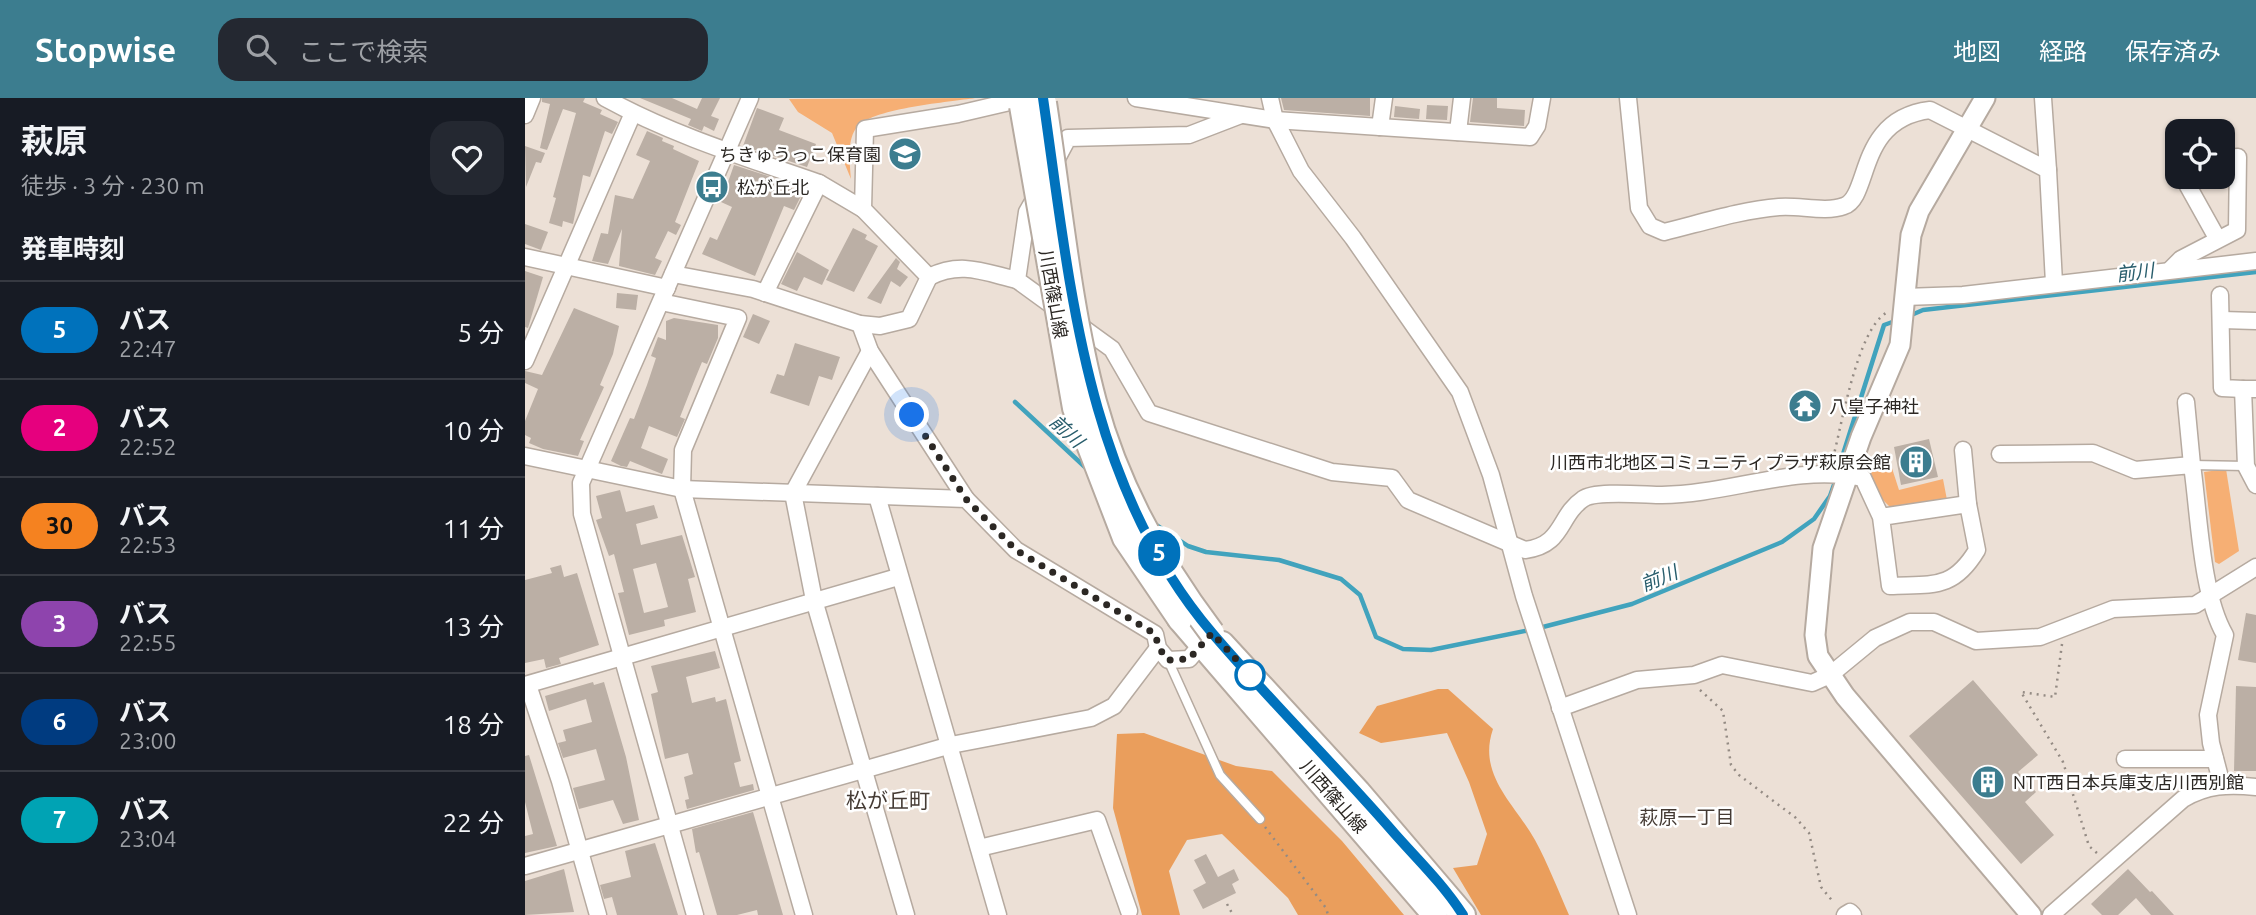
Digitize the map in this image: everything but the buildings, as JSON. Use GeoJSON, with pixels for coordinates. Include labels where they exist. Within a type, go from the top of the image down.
{"type":"FeatureCollection","features":[{"type":"Feature","properties":{"kind":"main road","name":"川西篠山線"},"geometry":{"type":"LineString","coordinates":[[1029,100],[1076,408],[1125,538],[1180,619],[1206,638],[1367,802],[1463,915]]}},
{"type":"Feature","properties":{"kind":"main road","name":"川西篠山線"},"geometry":{"type":"LineString","coordinates":[[1029,100],[1094,403],[1125,488],[1144,528],[1206,638],[1435,915]]}},
{"type":"Feature","properties":{"kind":"street"},"geometry":{"type":"LineString","coordinates":[[525,115],[532,98]]}},
{"type":"Feature","properties":{"kind":"street"},"geometry":{"type":"LineString","coordinates":[[605,98],[633,113],[727,151],[820,183],[863,209],[929,277]]}},
{"type":"Feature","properties":{"kind":"street"},"geometry":{"type":"LineString","coordinates":[[695,915],[620,657],[582,514],[581,483],[750,98]]}},
{"type":"Feature","properties":{"kind":"street"},"geometry":{"type":"LineString","coordinates":[[1136,98],[1275,120],[1529,137],[1537,126],[1542,98]]}},
{"type":"Feature","properties":{"kind":"street"},"geometry":{"type":"LineString","coordinates":[[1270,98],[1275,120],[1301,171],[1353,238],[1460,392],[1491,475],[1524,596],[1628,915]]}},
{"type":"Feature","properties":{"kind":"street"},"geometry":{"type":"LineString","coordinates":[[1380,127],[1384,98]]}},
{"type":"Feature","properties":{"kind":"street"},"geometry":{"type":"LineString","coordinates":[[1458,132],[1462,98]]}},
{"type":"Feature","properties":{"kind":"street"},"geometry":{"type":"LineString","coordinates":[[1628,98],[1639,208],[1650,226],[1664,232],[1779,206],[1844,206],[1856,198],[1874,142],[1911,113],[1930,110],[2048,170]]}},
{"type":"Feature","properties":{"kind":"street"},"geometry":{"type":"LineString","coordinates":[[1985,98],[1919,211],[1910,235],[1900,345],[1839,473],[1823,548],[1815,635],[1818,656],[1830,675],[1926,794],[2031,915]]}},
{"type":"Feature","properties":{"kind":"street"},"geometry":{"type":"LineString","coordinates":[[2043,98],[2054,283]]}},
{"type":"Feature","properties":{"kind":"street"},"geometry":{"type":"LineString","coordinates":[[863,209],[865,129],[1029,100]]}},
{"type":"Feature","properties":{"kind":"street"},"geometry":{"type":"LineString","coordinates":[[525,361],[633,113]]}},
{"type":"Feature","properties":{"kind":"street"},"geometry":{"type":"LineString","coordinates":[[1017,279],[1027,212],[1068,138],[1189,135],[1241,115]]}},
{"type":"Feature","properties":{"kind":"street"},"geometry":{"type":"LineString","coordinates":[[2171,269],[2181,258],[2237,230],[2238,157],[2235,157]]}},
{"type":"Feature","properties":{"kind":"street"},"geometry":{"type":"LineString","coordinates":[[765,293],[820,183]]}},
{"type":"Feature","properties":{"kind":"street"},"geometry":{"type":"LineString","coordinates":[[2190,189],[2217,238]]}},
{"type":"Feature","properties":{"kind":"street"},"geometry":{"type":"LineString","coordinates":[[525,257],[667,288],[765,293],[860,324],[880,326],[909,319],[929,277],[948,268],[975,270],[1017,279],[1112,349],[1149,413],[1332,472],[1392,478],[1408,500],[1525,550],[1541,548],[1583,499],[1596,496],[1667,495],[1793,474],[1839,473],[1863,478],[1881,517],[1890,586],[1941,584],[1965,570],[1977,550],[1962,450]]}},
{"type":"Feature","properties":{"kind":"street"},"geometry":{"type":"LineString","coordinates":[[1904,299],[1962,295],[2256,261]]}},
{"type":"Feature","properties":{"kind":"street"},"geometry":{"type":"LineString","coordinates":[[667,288],[737,318],[683,450],[682,489],[804,915]]}},
{"type":"Feature","properties":{"kind":"street"},"geometry":{"type":"LineString","coordinates":[[2221,295],[2222,388],[2249,389],[2246,466],[2256,485]]}},
{"type":"Feature","properties":{"kind":"street"},"geometry":{"type":"LineString","coordinates":[[2222,320],[2256,321]]}},
{"type":"Feature","properties":{"kind":"street"},"geometry":{"type":"LineString","coordinates":[[860,324],[870,351],[966,499],[1016,550],[1155,634],[1163,654]]}},
{"type":"Feature","properties":{"kind":"street"},"geometry":{"type":"LineString","coordinates":[[870,351],[793,494],[814,600],[906,915]]}},
{"type":"Feature","properties":{"kind":"street"},"geometry":{"type":"LineString","coordinates":[[2186,402],[2210,595],[2215,619],[2225,635],[2208,715],[2222,785]]}},
{"type":"Feature","properties":{"kind":"street"},"geometry":{"type":"LineString","coordinates":[[2000,454],[2093,453],[2135,470],[2192,465]]}},
{"type":"Feature","properties":{"kind":"street"},"geometry":{"type":"LineString","coordinates":[[525,456],[682,489],[966,499]]}},
{"type":"Feature","properties":{"kind":"street"},"geometry":{"type":"LineString","coordinates":[[877,496],[898,577],[951,746],[998,915]]}},
{"type":"Feature","properties":{"kind":"street"},"geometry":{"type":"LineString","coordinates":[[1881,517],[1968,504]]}},
{"type":"Feature","properties":{"kind":"street"},"geometry":{"type":"LineString","coordinates":[[1560,708],[1637,680],[1685,676],[1722,665],[1812,683],[1830,675],[1875,638],[1910,622],[1934,622],[1976,641],[2039,637],[2113,610],[2195,605],[2256,567]]}},
{"type":"Feature","properties":{"kind":"street"},"geometry":{"type":"LineString","coordinates":[[598,915],[526,685],[898,577]]}},
{"type":"Feature","properties":{"kind":"street"},"geometry":{"type":"LineString","coordinates":[[1163,654],[1189,659],[1206,638]]}},
{"type":"Feature","properties":{"kind":"street"},"geometry":{"type":"LineString","coordinates":[[525,866],[951,746],[1091,718],[1114,706],[1163,654]]}},
{"type":"Feature","properties":{"kind":"street"},"geometry":{"type":"LineString","coordinates":[[2125,759],[2215,759]]}},
{"type":"Feature","properties":{"kind":"street"},"geometry":{"type":"LineString","coordinates":[[2051,915],[2183,799],[2203,787],[2256,787]]}},
{"type":"Feature","properties":{"kind":"street"},"geometry":{"type":"LineString","coordinates":[[979,848],[1097,820],[1130,913],[1113,915]]}},
{"type":"Feature","properties":{"kind":"street"},"geometry":{"type":"LineString","coordinates":[[1840,910],[1853,915]]}},
{"type":"Feature","properties":{"kind":"lane"},"geometry":{"type":"LineString","coordinates":[[2192,465],[2246,466]]}},
{"type":"Feature","properties":{"kind":"lane"},"geometry":{"type":"LineString","coordinates":[[1163,654],[1220,775],[1260,819]]}},
{"type":"Feature","properties":{"kind":"path"},"geometry":{"type":"LineString","coordinates":[[1839,473],[1862,351],[1878,318],[1904,299]]}},
{"type":"Feature","properties":{"kind":"path"},"geometry":{"type":"LineString","coordinates":[[2064,626],[2055,697],[2021,692],[2063,762],[2089,846],[2109,864]]}},
{"type":"Feature","properties":{"kind":"path"},"geometry":{"type":"LineString","coordinates":[[1685,676],[1723,711],[1731,765],[1739,775],[1796,818],[1809,833],[1821,887],[1840,910]]}},
{"type":"Feature","properties":{"kind":"path"},"geometry":{"type":"LineString","coordinates":[[1260,819],[1326,908],[1328,915]]}},
{"type":"Feature","properties":{"kind":"path"},"geometry":{"type":"LineString","coordinates":[[1227,904],[1233,915]]}},
{"type":"Feature","properties":{"kind":"shaded area"},"geometry":{"type":"Polygon","coordinates":[[[975,98],[896,110],[867,120],[858,126],[852,138],[851,179],[832,133],[798,112],[789,99],[975,98]]]}},
{"type":"Feature","properties":{"kind":"shaded area"},"geometry":{"type":"Polygon","coordinates":[[[1890,462],[1899,490],[1943,479],[1947,500],[1894,511],[1882,499],[1866,468],[1890,462]]]}},
{"type":"Feature","properties":{"kind":"shaded area"},"geometry":{"type":"Polygon","coordinates":[[[2226,469],[2239,551],[2219,564],[2215,562],[2204,472],[2226,469]]]}},
{"type":"Feature","properties":{"kind":"shaded area"},"geometry":{"type":"Polygon","coordinates":[[[1438,689],[1448,689],[1493,729],[1489,746],[1494,775],[1535,840],[1569,915],[1481,915],[1453,868],[1477,865],[1487,834],[1469,782],[1447,733],[1381,743],[1359,733],[1377,706],[1438,689]]]}},
{"type":"Feature","properties":{"kind":"shaded area"},"geometry":{"type":"Polygon","coordinates":[[[1144,733],[1236,766],[1272,771],[1342,841],[1404,915],[1298,915],[1288,898],[1222,834],[1187,840],[1169,871],[1180,915],[1142,915],[1113,808],[1117,734],[1144,733]]]}},
{"type":"Feature","properties":{"kind":"waterway","name":"前川"},"geometry":{"type":"LineString","coordinates":[[1909,316],[1923,310],[2256,272]]}},
{"type":"Feature","properties":{"kind":"waterway","name":"前川"},"geometry":{"type":"LineString","coordinates":[[1838,470],[1884,325],[1898,320]]}},
{"type":"Feature","properties":{"kind":"waterway","name":"前川"},"geometry":{"type":"LineString","coordinates":[[1015,402],[1086,468]]}},
{"type":"Feature","properties":{"kind":"waterway","name":"前川"},"geometry":{"type":"LineString","coordinates":[[1539,628],[1632,604],[1782,542],[1814,519],[1830,496],[1836,479]]}},
{"type":"Feature","properties":{"kind":"waterway","name":"前川"},"geometry":{"type":"LineString","coordinates":[[1152,522],[1188,546],[1206,552],[1279,560],[1341,579],[1360,595],[1376,637],[1403,649],[1431,650],[1530,630]]}},
{"type":"Feature","properties":{"kind":"bus line","name":"5"},"geometry":{"type":"LineString","coordinates":[[1043,98],[1083,355],[1094,403],[1125,488],[1144,528],[1176,583],[1212,633],[1358,792],[1455,902],[1463,915]]}},
{"type":"Feature","properties":{"kind":"place","name":"ちきゅうっこ保育園"},"geometry":{"type":"Point","coordinates":[905,154]}},
{"type":"Feature","properties":{"kind":"place","name":"松が丘北"},"geometry":{"type":"Point","coordinates":[712,187]}},
{"type":"Feature","properties":{"kind":"place","name":"八皇子神社"},"geometry":{"type":"Point","coordinates":[1805,406]}},
{"type":"Feature","properties":{"kind":"place","name":"川西市北地区コミュニティプラザ萩原会館"},"geometry":{"type":"Point","coordinates":[1916,462]}},
{"type":"Feature","properties":{"kind":"place","name":"NTT西日本兵庫支店川西別館"},"geometry":{"type":"Point","coordinates":[1988,782]}},
{"type":"Feature","properties":{"kind":"district","name":"松が丘町"},"geometry":{"type":"Point","coordinates":[888,800]}},
{"type":"Feature","properties":{"kind":"district","name":"萩原一丁目"},"geometry":{"type":"Point","coordinates":[1687,817]}},
{"type":"Feature","properties":{"kind":"route"},"geometry":{"type":"LineString","coordinates":[[912,415],[966,499],[1016,550],[1155,634],[1159,648],[1168,660],[1189,659],[1212,633],[1257,682],[1250,675]]}}]}
